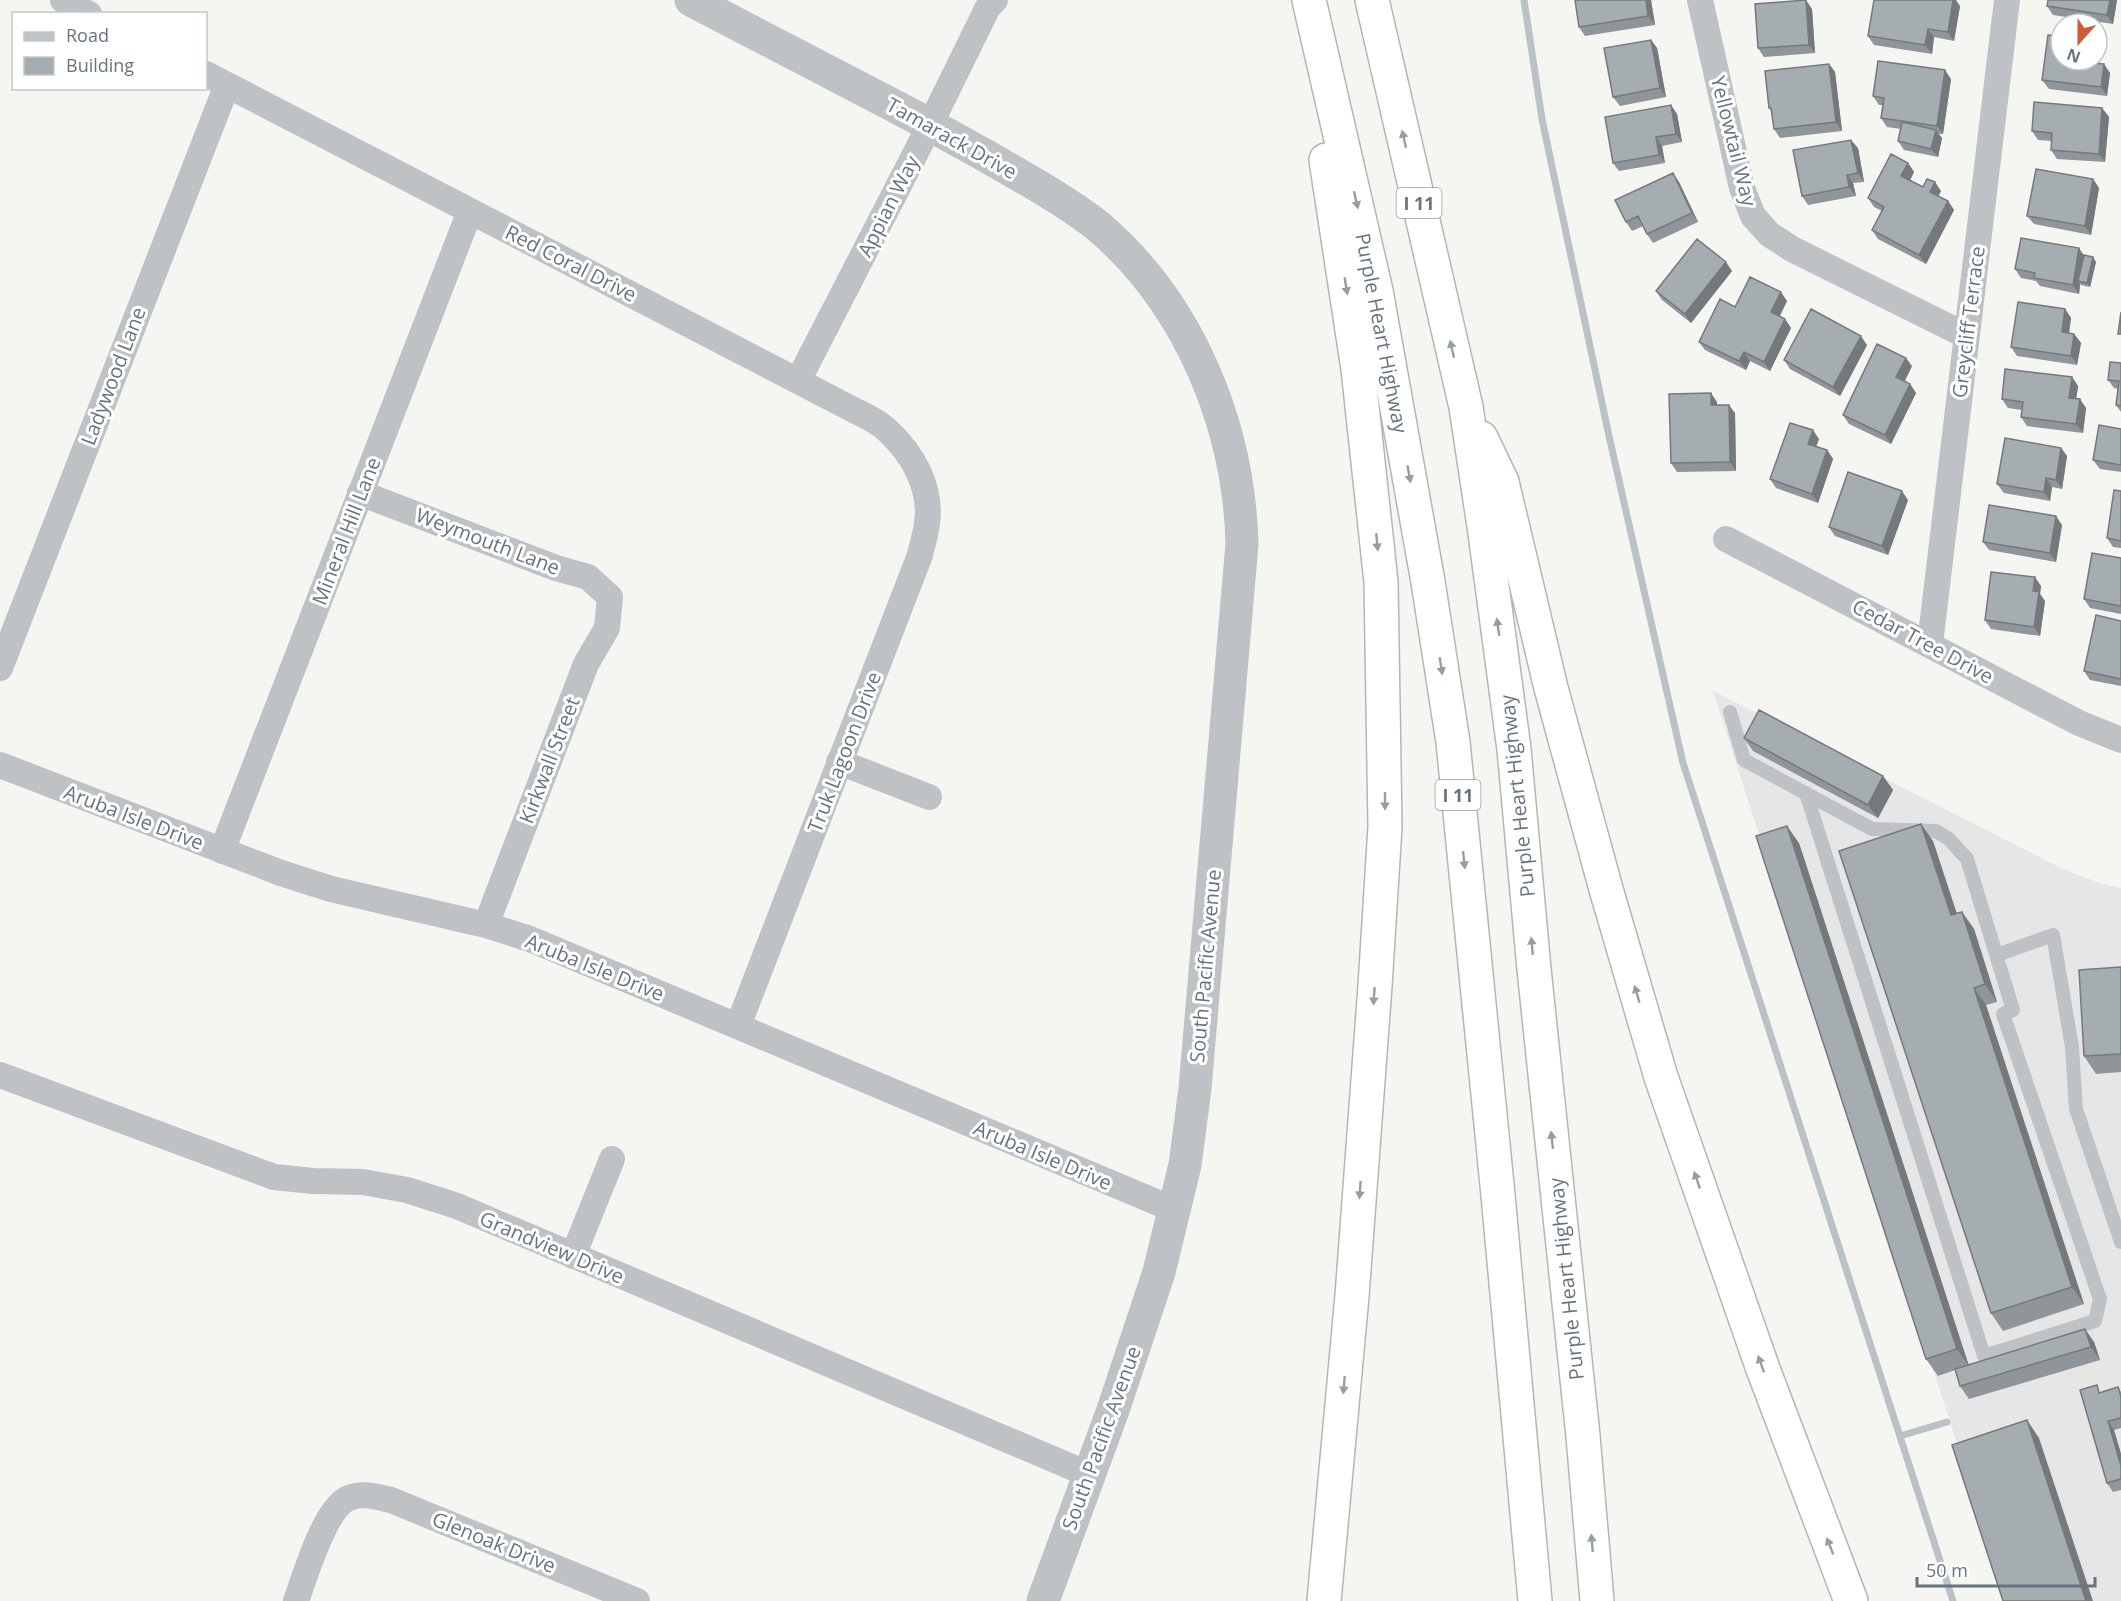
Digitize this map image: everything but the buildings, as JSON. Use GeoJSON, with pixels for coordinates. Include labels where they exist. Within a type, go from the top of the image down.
{"type":"FeatureCollection","features":[{"type":"Feature","properties":{"kind":"highway"},"geometry":{"type":"LineString","coordinates":[[1302,0],[1358,369],[1370,473],[1380,582],[1384,753],[1385,827],[1375,986],[1352,1296],[1324,1601]]}},
{"type":"Feature","properties":{"kind":"highway","name":"Purple Heart Highway"},"geometry":{"type":"LineString","coordinates":[[1309,0],[1376,291],[1428,582],[1453,742],[1498,1195],[1534,1601]]}},
{"type":"Feature","properties":{"kind":"highway","name":"Purple Heart Highway"},"geometry":{"type":"LineString","coordinates":[[1372,0],[1466,406],[1485,533],[1514,749],[1534,969],[1583,1436],[1597,1601]]}},
{"type":"Feature","properties":{"kind":"highway"},"geometry":{"type":"LineString","coordinates":[[1466,406],[1502,482],[1554,699],[1661,1077],[1763,1369],[1851,1601]]}},
{"type":"Feature","properties":{"kind":"street"},"geometry":{"type":"LineString","coordinates":[[63,0],[85,12]]}},
{"type":"Feature","properties":{"kind":"street","name":"Tamarack Drive"},"geometry":{"type":"LineString","coordinates":[[691,0],[930,125],[1066,202],[1129,256],[1178,321]]}},
{"type":"Feature","properties":{"kind":"street","name":"Appian Way"},"geometry":{"type":"LineString","coordinates":[[798,381],[988,7],[995,0]]}},
{"type":"Feature","properties":{"kind":"street","name":"Yellowtail Way"},"geometry":{"type":"LineString","coordinates":[[1701,0],[1742,188],[1753,216],[1769,234],[1792,249],[1967,336]]}},
{"type":"Feature","properties":{"kind":"street","name":"Greycliff Terrace"},"geometry":{"type":"LineString","coordinates":[[1930,644],[2007,0]]}},
{"type":"Feature","properties":{"kind":"street","name":"Red Coral Drive"},"geometry":{"type":"LineString","coordinates":[[216,79],[887,429],[920,473]]}},
{"type":"Feature","properties":{"kind":"street","name":"Ladywood Lane"},"geometry":{"type":"LineString","coordinates":[[0,668],[216,79]]}},
{"type":"Feature","properties":{"kind":"street","name":"Mineral Hill Lane"},"geometry":{"type":"LineString","coordinates":[[222,851],[470,211]]}},
{"type":"Feature","properties":{"kind":"street","name":"South Pacific Avenue"},"geometry":{"type":"LineString","coordinates":[[1042,1601],[1113,1410],[1159,1272],[1185,1165],[1195,1088],[1242,544],[1237,481],[1221,412],[1211,385],[1178,321]]}},
{"type":"Feature","properties":{"kind":"street","name":"Truk Lagoon Drive"},"geometry":{"type":"LineString","coordinates":[[738,1026],[920,555],[928,522],[926,498],[920,473]]}},
{"type":"Feature","properties":{"kind":"street","name":"Weymouth Lane"},"geometry":{"type":"LineString","coordinates":[[360,493],[556,568],[588,577],[610,597]]}},
{"type":"Feature","properties":{"kind":"street","name":"Cedar Tree Drive"},"geometry":{"type":"LineString","coordinates":[[1726,539],[2079,723],[2121,740]]}},
{"type":"Feature","properties":{"kind":"street","name":"Kirkwall Street"},"geometry":{"type":"LineString","coordinates":[[486,925],[586,663],[607,628],[610,597]]}},
{"type":"Feature","properties":{"kind":"street"},"geometry":{"type":"LineString","coordinates":[[839,762],[929,797]]}},
{"type":"Feature","properties":{"kind":"street","name":"Aruba Isle Drive"},"geometry":{"type":"LineString","coordinates":[[0,765],[222,851],[331,889],[486,925],[530,939],[1175,1210]]}},
{"type":"Feature","properties":{"kind":"street","name":"Grandview Drive"},"geometry":{"type":"LineString","coordinates":[[0,1075],[274,1177],[313,1181],[363,1182],[407,1190],[457,1206],[1088,1474]]}},
{"type":"Feature","properties":{"kind":"street"},"geometry":{"type":"LineString","coordinates":[[573,1256],[612,1159]]}},
{"type":"Feature","properties":{"kind":"street","name":"Glenoak Drive"},"geometry":{"type":"LineString","coordinates":[[296,1601],[332,1511],[348,1498],[368,1495],[391,1500],[637,1601]]}},
{"type":"Feature","properties":{"kind":"lane"},"geometry":{"type":"LineString","coordinates":[[1730,712],[1744,760],[1806,793],[1872,829],[1936,831],[1949,839],[1967,859],[2013,1010],[2003,1014],[2100,1299],[2095,1321],[1984,1356],[1806,793]]}},
{"type":"Feature","properties":{"kind":"lane"},"geometry":{"type":"LineString","coordinates":[[1997,955],[2053,935],[2072,1047],[2076,1108],[2121,1242]]}},
{"type":"Feature","properties":{"kind":"shaded area"},"geometry":{"type":"Polygon","coordinates":[[[1713,691],[2061,868],[2099,883],[2121,888],[2121,1601],[2008,1601],[1713,691]]]}},
{"type":"Feature","properties":{"kind":"waterway"},"geometry":{"type":"LineString","coordinates":[[1524,0],[1542,119],[1609,436],[1683,763],[1953,1601]]}},
{"type":"Feature","properties":{"kind":"waterway"},"geometry":{"type":"LineString","coordinates":[[1900,1436],[1947,1422]]}}]}
